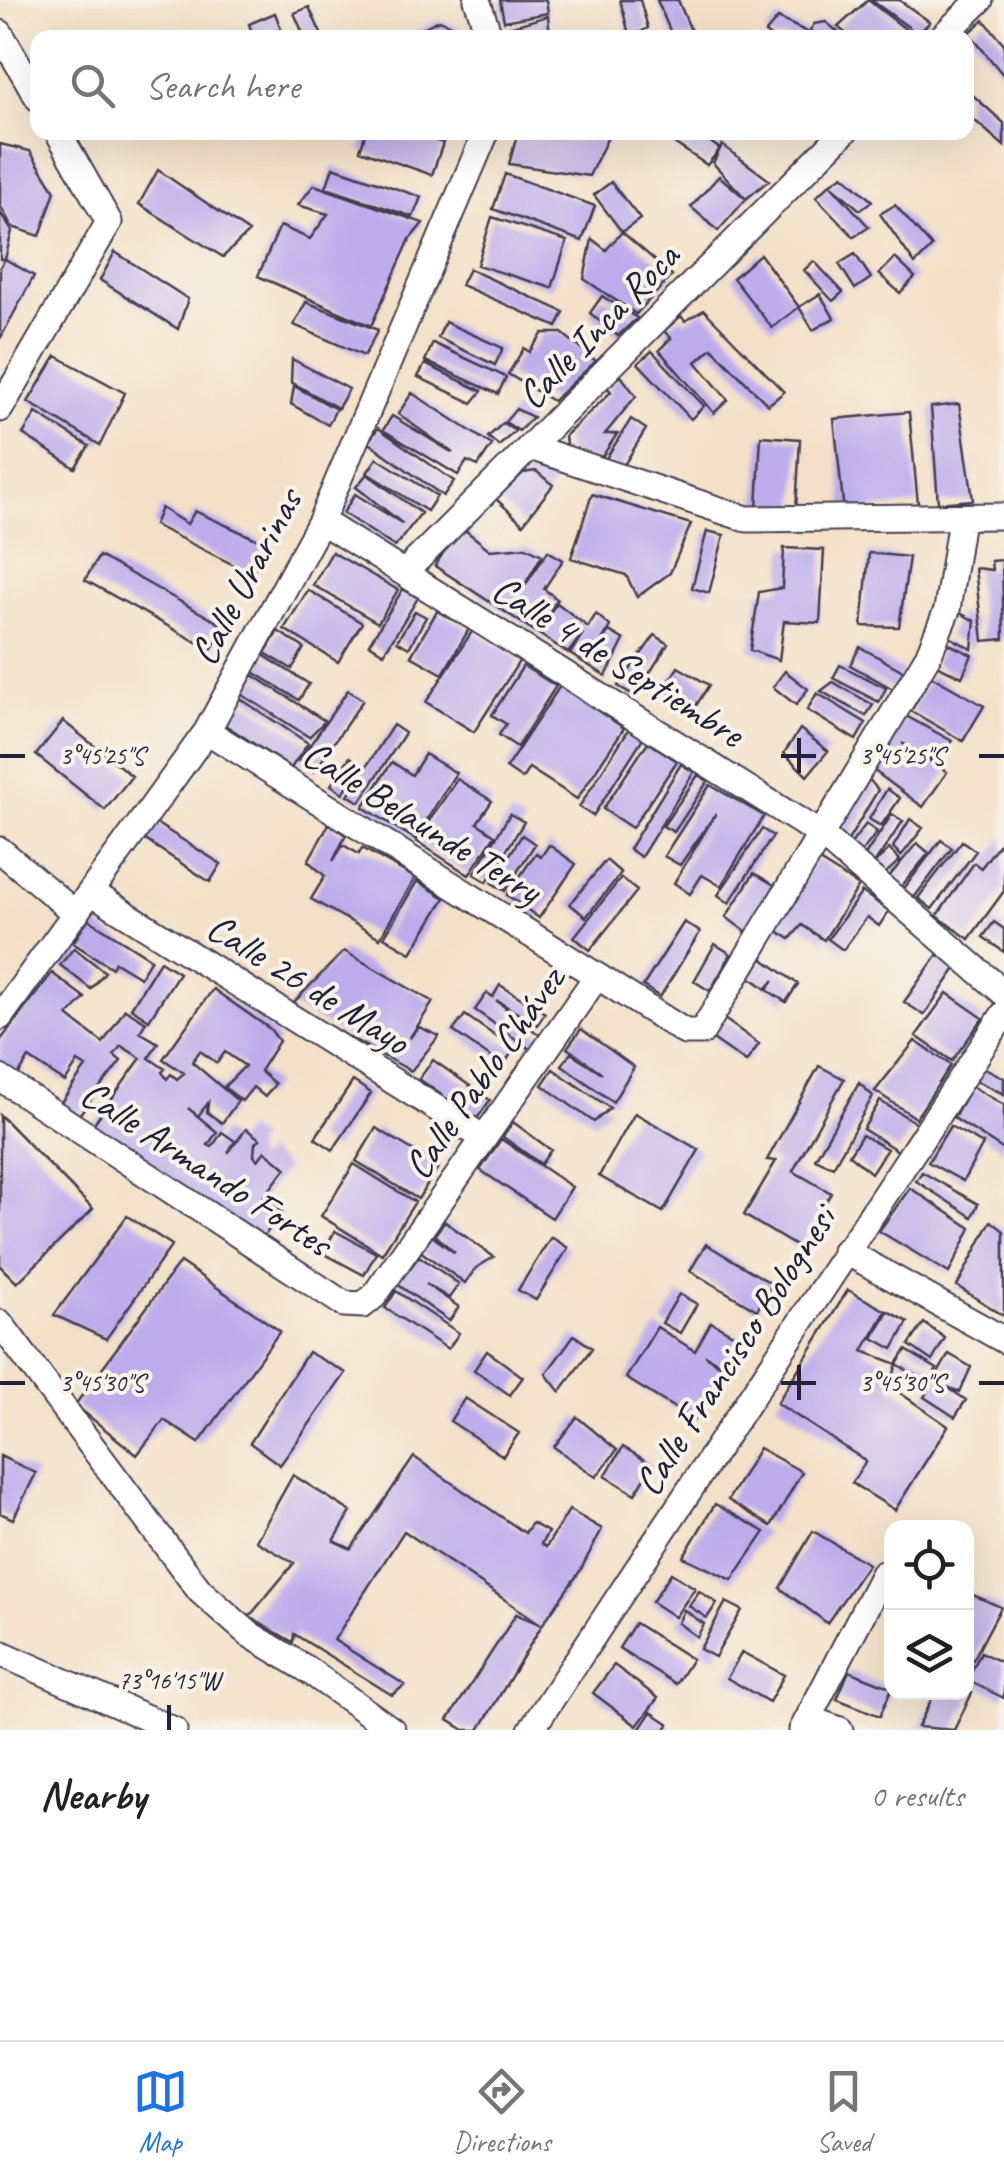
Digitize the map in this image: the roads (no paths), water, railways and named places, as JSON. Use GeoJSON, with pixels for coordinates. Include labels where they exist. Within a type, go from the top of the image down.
{"type":"FeatureCollection","features":[{"type":"Feature","properties":{"kind":"street"},"geometry":{"type":"LineString","coordinates":[[477,0],[487,30]]}},
{"type":"Feature","properties":{"kind":"street"},"geometry":{"type":"LineString","coordinates":[[949,30],[980,0]]}},
{"type":"Feature","properties":{"kind":"street"},"geometry":{"type":"LineString","coordinates":[[0,33],[30,84]]}},
{"type":"Feature","properties":{"kind":"street"},"geometry":{"type":"LineString","coordinates":[[0,409],[110,222],[63,140]]}},
{"type":"Feature","properties":{"kind":"street","name":"Calle Urarinas"},"geometry":{"type":"LineString","coordinates":[[0,1017],[206,731],[321,521],[483,140]]}},
{"type":"Feature","properties":{"kind":"street","name":"Calle Inca Roca"},"geometry":{"type":"LineString","coordinates":[[406,571],[533,448],[684,288],[836,140]]}},
{"type":"Feature","properties":{"kind":"street"},"geometry":{"type":"LineString","coordinates":[[533,448],[748,518],[1004,516]]}},
{"type":"Feature","properties":{"kind":"street","name":"Calle Pablo Chávez"},"geometry":{"type":"LineString","coordinates":[[374,1296],[597,976],[685,1032],[702,1032],[928,656],[946,610],[960,519]]}},
{"type":"Feature","properties":{"kind":"street","name":"Calle 4 de Septiembre"},"geometry":{"type":"LineString","coordinates":[[321,521],[820,834],[1004,994]]}},
{"type":"Feature","properties":{"kind":"street","name":"Calle Belaunde Terry"},"geometry":{"type":"LineString","coordinates":[[206,731],[597,976]]}},
{"type":"Feature","properties":{"kind":"street"},"geometry":{"type":"LineString","coordinates":[[0,850],[76,914]]}},
{"type":"Feature","properties":{"kind":"street","name":"Calle 26 de Mayo"},"geometry":{"type":"LineString","coordinates":[[91,892],[484,1138]]}},
{"type":"Feature","properties":{"kind":"street","name":"Calle Francisco Bolognesi"},"geometry":{"type":"LineString","coordinates":[[531,1730],[1004,1014]]}},
{"type":"Feature","properties":{"kind":"street","name":"Calle Armando Fortes"},"geometry":{"type":"LineString","coordinates":[[0,1078],[344,1304],[363,1305],[374,1296]]}},
{"type":"Feature","properties":{"kind":"street"},"geometry":{"type":"LineString","coordinates":[[846,1251],[1004,1340]]}},
{"type":"Feature","properties":{"kind":"street"},"geometry":{"type":"LineString","coordinates":[[0,1323],[200,1590],[249,1634],[322,1679],[392,1730]]}},
{"type":"Feature","properties":{"kind":"street"},"geometry":{"type":"LineString","coordinates":[[840,1730],[806,1724],[883,1574]]}},
{"type":"Feature","properties":{"kind":"street"},"geometry":{"type":"LineString","coordinates":[[0,1653],[174,1730]]}}]}
